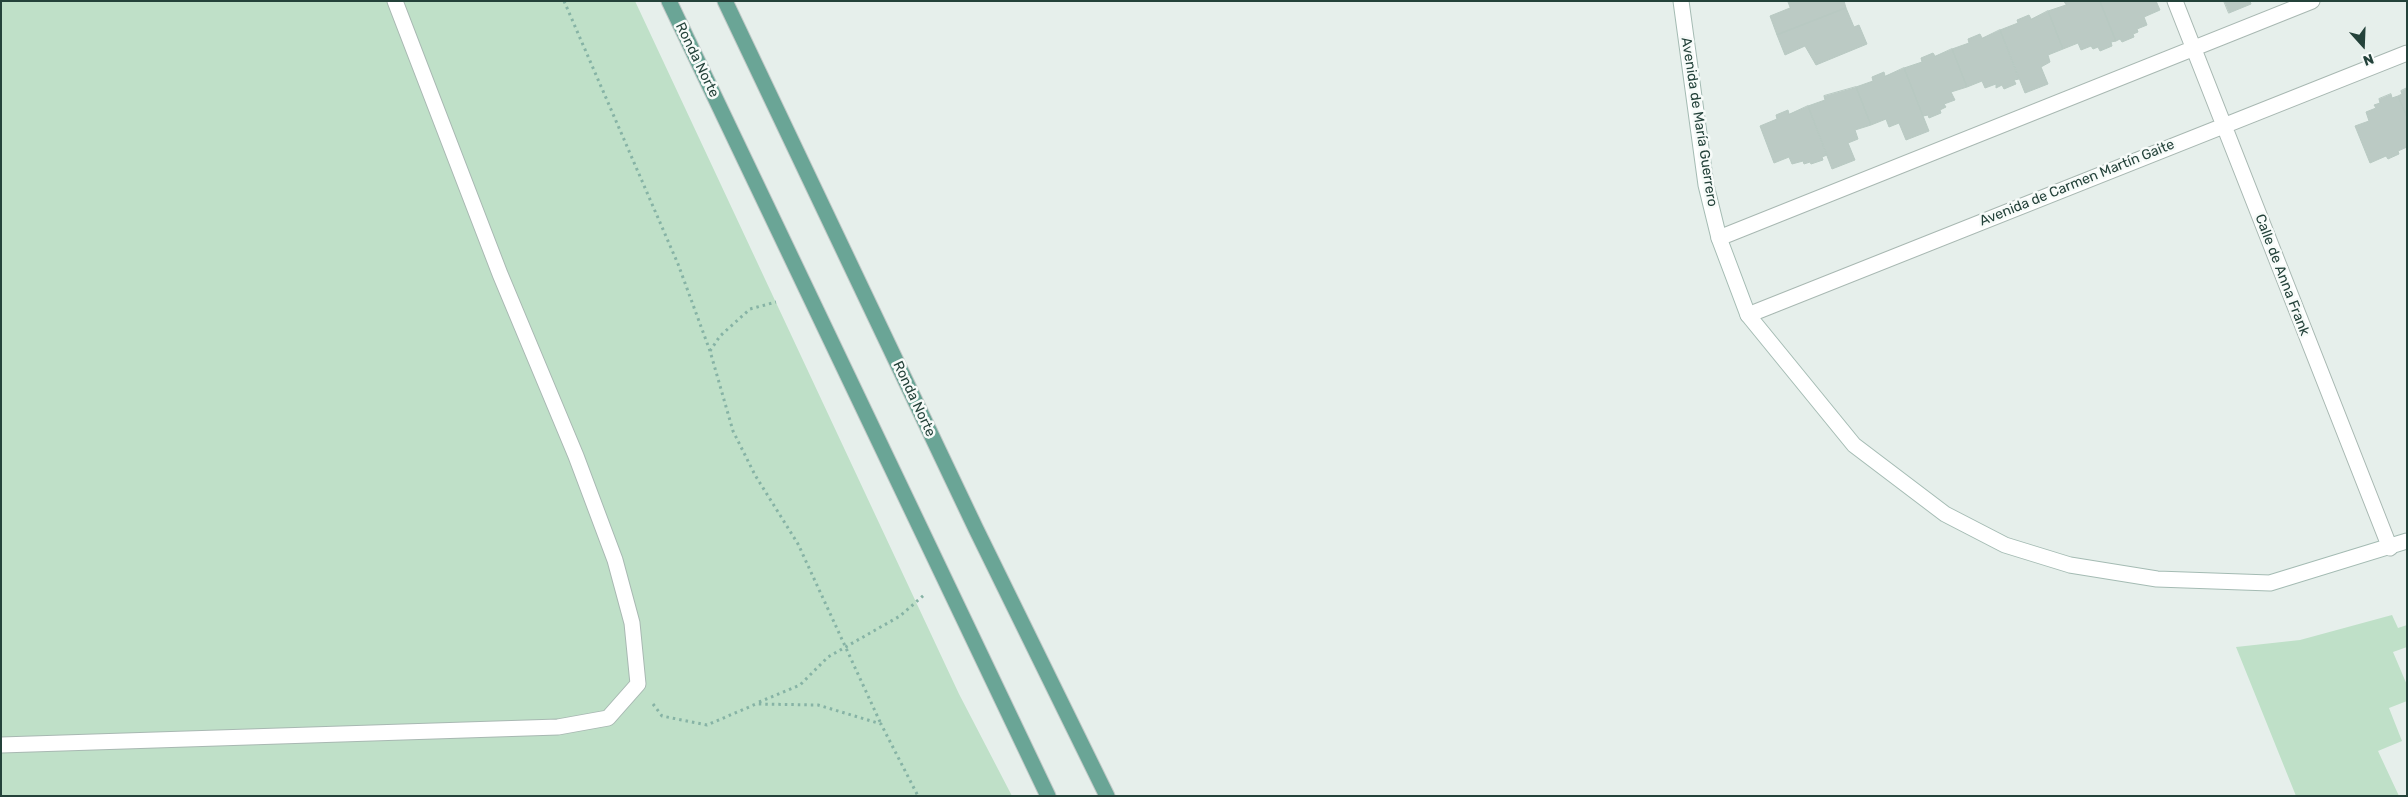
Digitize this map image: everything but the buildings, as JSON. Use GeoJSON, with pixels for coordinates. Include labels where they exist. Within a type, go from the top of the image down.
{"type":"FeatureCollection","features":[{"type":"Feature","properties":{"kind":"main road","name":"Ronda Norte"},"geometry":{"type":"LineString","coordinates":[[669,1],[1048,796]]}},
{"type":"Feature","properties":{"kind":"main road","name":"Ronda Norte"},"geometry":{"type":"LineString","coordinates":[[725,1],[976,529],[1107,796]]}},
{"type":"Feature","properties":{"kind":"street"},"geometry":{"type":"LineString","coordinates":[[1,745],[558,727],[608,718],[638,684],[632,623],[614,560],[576,456],[500,274],[395,1]]}},
{"type":"Feature","properties":{"kind":"street","name":"Avenida de María Guerrero"},"geometry":{"type":"LineString","coordinates":[[1682,1],[1706,185],[1719,238],[1748,315],[1854,445],[1945,514],[2005,545],[2070,565],[2157,579],[2270,583],[2390,548],[2407,541]]}},
{"type":"Feature","properties":{"kind":"street","name":"Calle de Anna Frank"},"geometry":{"type":"LineString","coordinates":[[2175,1],[2390,548]]}},
{"type":"Feature","properties":{"kind":"street"},"geometry":{"type":"LineString","coordinates":[[1719,238],[2312,1]]}},
{"type":"Feature","properties":{"kind":"street","name":"Avenida de Carmen Martín Gaite"},"geometry":{"type":"LineString","coordinates":[[1748,315],[2223,124],[2407,53]]}},
{"type":"Feature","properties":{"kind":"path"},"geometry":{"type":"LineString","coordinates":[[564,1],[678,264],[710,351],[733,431],[755,475],[798,544],[881,724],[918,796]]}},
{"type":"Feature","properties":{"kind":"path"},"geometry":{"type":"LineString","coordinates":[[710,351],[720,336],[750,309],[776,302]]}},
{"type":"Feature","properties":{"kind":"path"},"geometry":{"type":"LineString","coordinates":[[638,684],[662,716],[707,724],[800,685],[828,657],[900,616],[925,595]]}},
{"type":"Feature","properties":{"kind":"path"},"geometry":{"type":"LineString","coordinates":[[756,704],[818,705],[881,724]]}},
{"type":"Feature","properties":{"kind":"green space"},"geometry":{"type":"Polygon","coordinates":[[[1,1],[635,1],[959,694],[1012,796],[1,796],[1,1]]]}},
{"type":"Feature","properties":{"kind":"green space"},"geometry":{"type":"Polygon","coordinates":[[[2392,615],[2398,628],[2407,625],[2407,647],[2393,652],[2407,685],[2407,701],[2389,708],[2402,741],[2378,751],[2399,796],[2296,796],[2236,647],[2300,640],[2392,615]]]}}]}
